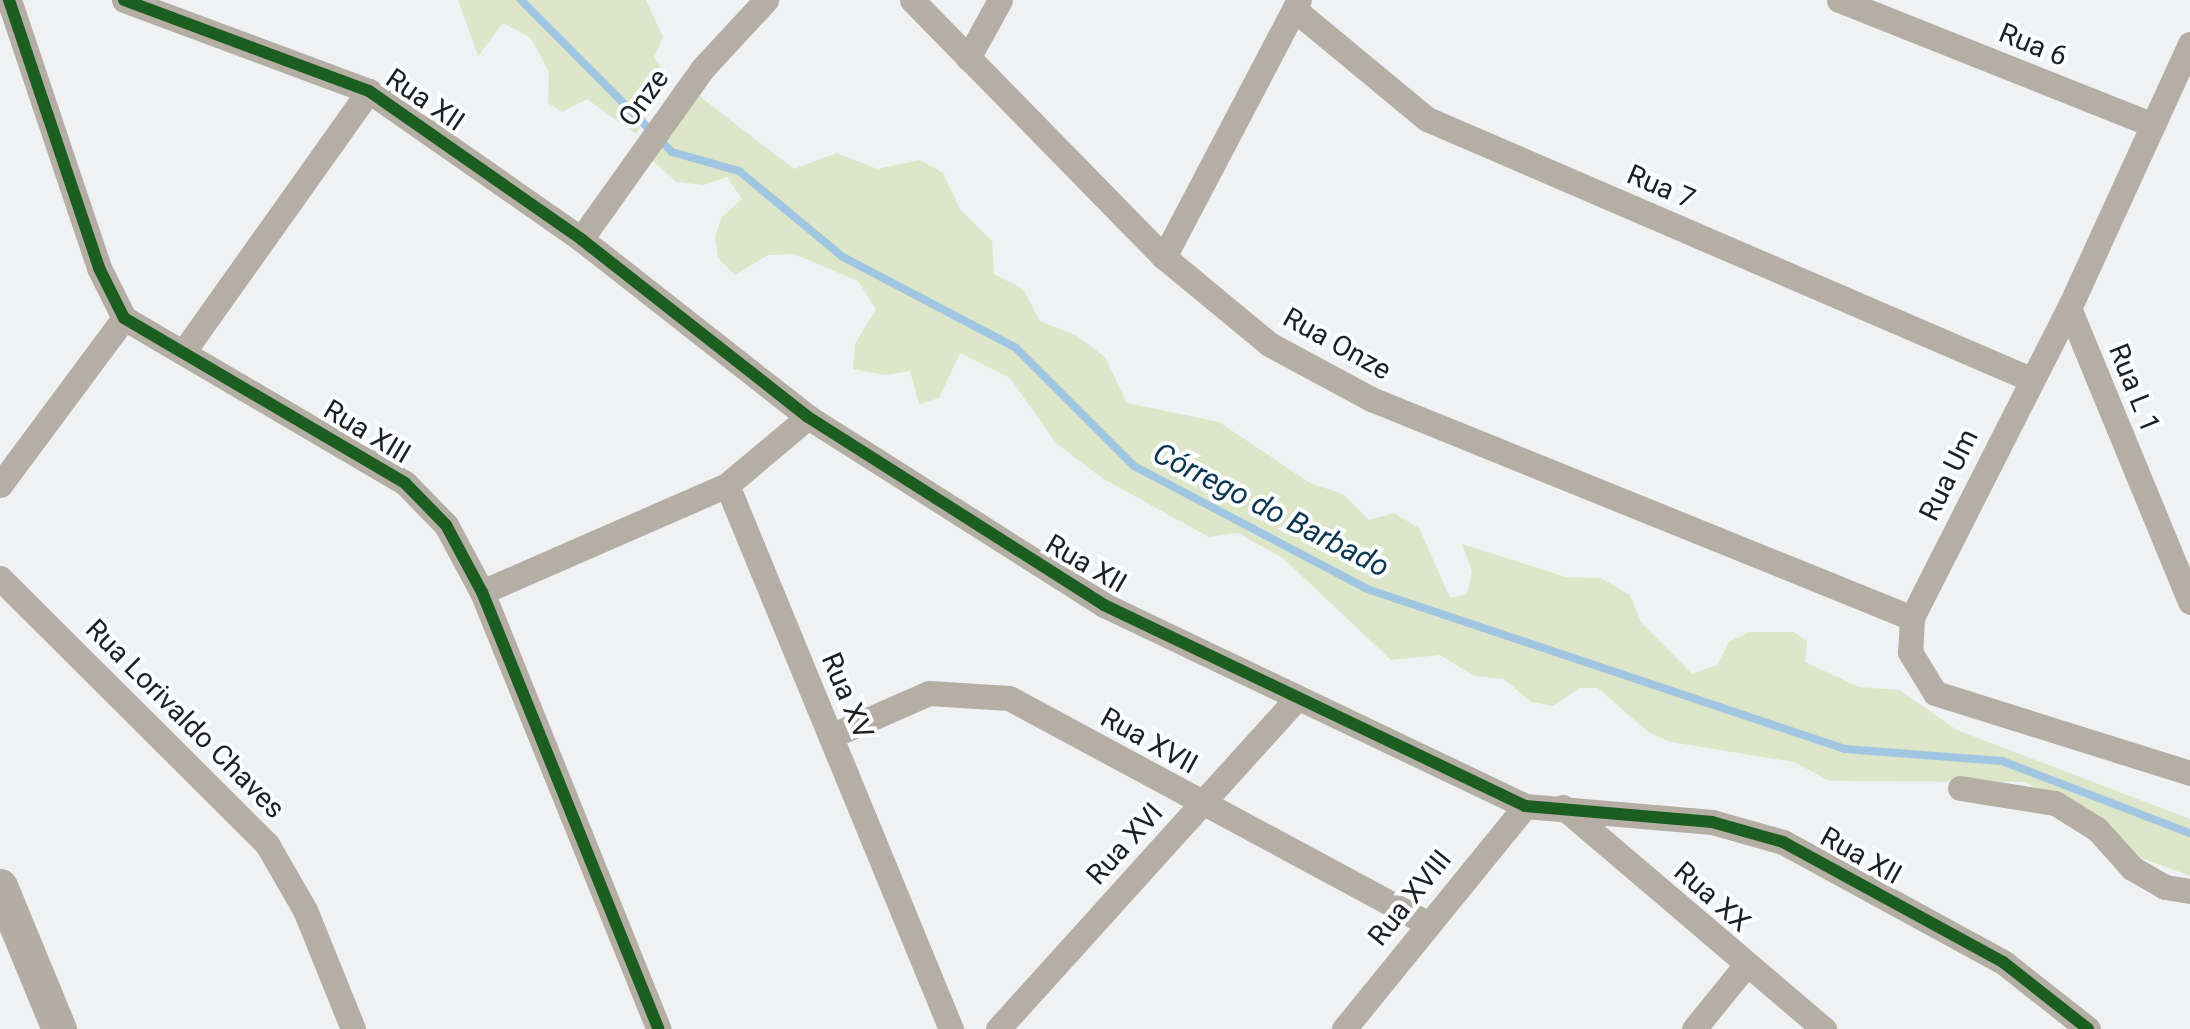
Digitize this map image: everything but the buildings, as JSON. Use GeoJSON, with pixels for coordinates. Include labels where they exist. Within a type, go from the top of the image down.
{"type":"FeatureCollection","features":[{"type":"Feature","properties":{"kind":"main road"},"geometry":{"type":"LineString","coordinates":[[0,886],[59,1029]]}},
{"type":"Feature","properties":{"kind":"street"},"geometry":{"type":"LineString","coordinates":[[0,485],[124,318],[99,268],[9,0]]}},
{"type":"Feature","properties":{"kind":"street","name":"Rua XII"},"geometry":{"type":"LineString","coordinates":[[124,0],[368,91],[581,239],[808,417],[1104,605],[1525,806],[1712,822],[1783,842],[2004,962],[2088,1029]]}},
{"type":"Feature","properties":{"kind":"street","name":"Onze"},"geometry":{"type":"LineString","coordinates":[[581,239],[665,121],[766,0]]}},
{"type":"Feature","properties":{"kind":"street","name":"Rua Onze"},"geometry":{"type":"LineString","coordinates":[[912,0],[1164,257],[1270,344],[1370,399],[1836,584],[1912,618]]}},
{"type":"Feature","properties":{"kind":"street"},"geometry":{"type":"LineString","coordinates":[[968,58],[1000,0]]}},
{"type":"Feature","properties":{"kind":"street","name":"Rua 6"},"geometry":{"type":"LineString","coordinates":[[1839,0],[2150,124]]}},
{"type":"Feature","properties":{"kind":"street"},"geometry":{"type":"LineString","coordinates":[[1164,257],[1296,4]]}},
{"type":"Feature","properties":{"kind":"street","name":"Rua 7"},"geometry":{"type":"LineString","coordinates":[[1296,4],[1426,119],[2030,378]]}},
{"type":"Feature","properties":{"kind":"street","name":"Rua Um"},"geometry":{"type":"LineString","coordinates":[[1912,618],[2068,308],[2190,44]]}},
{"type":"Feature","properties":{"kind":"street"},"geometry":{"type":"LineString","coordinates":[[184,351],[368,91]]}},
{"type":"Feature","properties":{"kind":"street","name":"Rua L 1"},"geometry":{"type":"LineString","coordinates":[[2068,308],[2190,602]]}},
{"type":"Feature","properties":{"kind":"street","name":"Rua XIII"},"geometry":{"type":"LineString","coordinates":[[124,318],[405,483],[446,525],[482,592],[659,1029]]}},
{"type":"Feature","properties":{"kind":"street"},"geometry":{"type":"LineString","coordinates":[[482,592],[726,485],[808,417]]}},
{"type":"Feature","properties":{"kind":"street","name":"Rua XV"},"geometry":{"type":"LineString","coordinates":[[726,485],[951,1029]]}},
{"type":"Feature","properties":{"kind":"street","name":"Rua Lorivaldo Chaves"},"geometry":{"type":"LineString","coordinates":[[0,578],[268,844],[305,910],[353,1029]]}},
{"type":"Feature","properties":{"kind":"street"},"geometry":{"type":"LineString","coordinates":[[1912,618],[1910,652],[1935,693],[2190,772]]}},
{"type":"Feature","properties":{"kind":"street","name":"Rua XVII"},"geometry":{"type":"LineString","coordinates":[[831,736],[929,693],[1009,698],[1426,923]]}},
{"type":"Feature","properties":{"kind":"street","name":"Rua XVI"},"geometry":{"type":"LineString","coordinates":[[998,1029],[1296,699]]}},
{"type":"Feature","properties":{"kind":"street"},"geometry":{"type":"LineString","coordinates":[[1960,788],[2055,803],[2097,829],[2132,868],[2164,888],[2190,891]]}},
{"type":"Feature","properties":{"kind":"street","name":"Rua XVIII"},"geometry":{"type":"LineString","coordinates":[[1344,1029],[1426,923],[1525,806]]}},
{"type":"Feature","properties":{"kind":"street","name":"Rua XX"},"geometry":{"type":"LineString","coordinates":[[1563,807],[1745,966],[1824,1029]]}},
{"type":"Feature","properties":{"kind":"street"},"geometry":{"type":"LineString","coordinates":[[1694,1029],[1745,966]]}},
{"type":"Feature","properties":{"kind":"green space"},"geometry":{"type":"Polygon","coordinates":[[[458,0],[646,0],[663,37],[654,57],[661,68],[658,100],[636,134],[587,99],[562,112],[548,103],[549,72],[531,38],[503,23],[478,56],[458,0]]]}},
{"type":"Feature","properties":{"kind":"green space"},"geometry":{"type":"Polygon","coordinates":[[[698,95],[794,169],[837,153],[877,169],[920,160],[943,173],[960,209],[992,241],[994,274],[1023,289],[1040,321],[1077,336],[1105,357],[1127,403],[1219,422],[1310,483],[1343,494],[1369,520],[1394,513],[1419,528],[1450,598],[1467,594],[1472,571],[1462,544],[1566,577],[1601,578],[1630,595],[1641,622],[1692,674],[1717,665],[1729,642],[1749,632],[1794,632],[1807,641],[1805,662],[1859,687],[1899,690],[1957,730],[2190,819],[2190,876],[2139,857],[2099,818],[2024,782],[1830,781],[1794,762],[1671,742],[1648,732],[1598,688],[1579,688],[1553,706],[1531,702],[1504,679],[1474,676],[1440,655],[1391,660],[1283,558],[1238,533],[1209,537],[1102,478],[1057,444],[1010,378],[960,353],[939,398],[919,404],[910,371],[885,375],[853,369],[855,344],[876,309],[858,281],[794,254],[768,255],[735,275],[718,258],[715,236],[722,217],[742,199],[727,177],[703,185],[677,182],[653,161],[698,95]]]}},
{"type":"Feature","properties":{"kind":"waterway","name":"Córrego do Barbado"},"geometry":{"type":"LineString","coordinates":[[521,0],[650,130]]}},
{"type":"Feature","properties":{"kind":"waterway","name":"Córrego do Barbado"},"geometry":{"type":"LineString","coordinates":[[660,140],[672,152],[739,171],[843,257],[1016,348],[1134,466],[1367,589],[1845,749],[2002,761],[2190,833]]}},
{"type":"Feature","properties":{"kind":"cycle path"},"geometry":{"type":"LineString","coordinates":[[9,0],[99,268],[124,318],[405,483],[446,525],[482,592],[659,1029]]}},
{"type":"Feature","properties":{"kind":"cycle path"},"geometry":{"type":"LineString","coordinates":[[124,0],[369,91],[581,239],[808,417],[1104,605],[1525,806],[1712,822],[1783,842],[2003,962],[2088,1029]]}}]}
